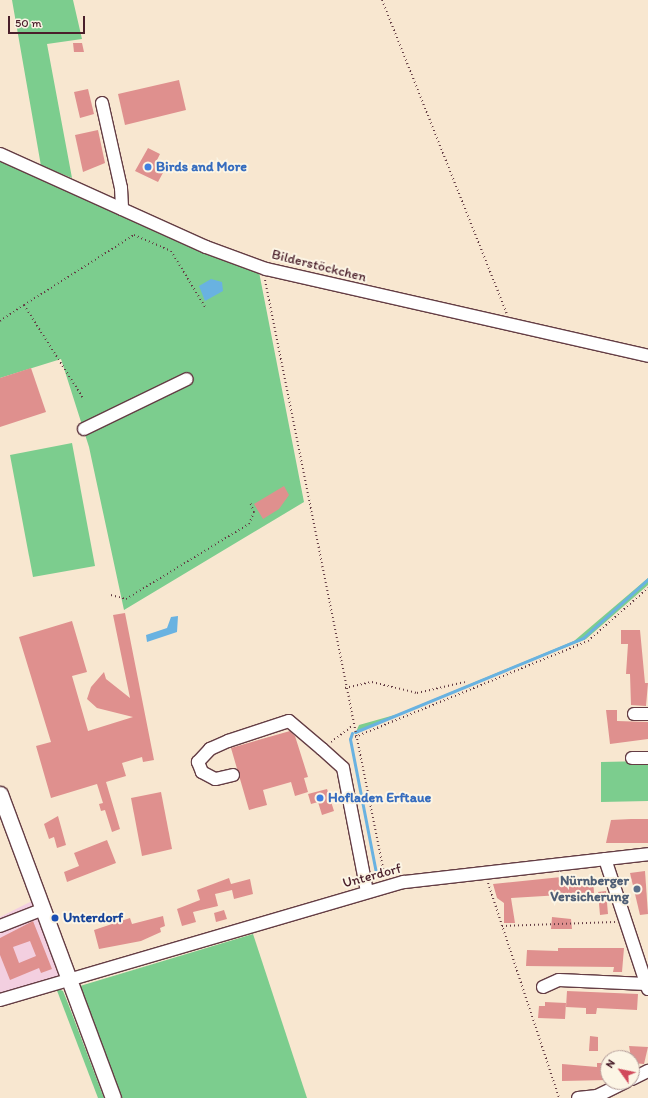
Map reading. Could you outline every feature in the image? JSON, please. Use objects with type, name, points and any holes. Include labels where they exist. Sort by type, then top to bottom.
[{"type":"main road","points":[[0,794],[66,980],[113,1098]]},
{"type":"street","points":[[102,103],[121,188],[122,209]]},
{"type":"street","name":"Bilderstöckchen","points":[[0,154],[122,209],[266,268],[648,356]]},
{"type":"street","points":[[84,429],[187,379]]},
{"type":"street","points":[[634,714],[648,714]]},
{"type":"street","points":[[233,775],[215,779],[202,772],[198,762],[210,749],[228,741],[289,721],[322,749],[343,768],[367,892]]},
{"type":"street","points":[[632,758],[648,758]]},
{"type":"street","name":"Unterdorf","points":[[0,1000],[387,887],[484,871],[648,854]]},
{"type":"street","points":[[543,987],[559,980],[647,986],[605,859]]},
{"type":"street","points":[[0,926],[41,910]]},
{"type":"street","points":[[578,1098],[597,1096],[609,1090]]},
{"type":"path","points":[[382,0],[505,302],[507,323]]},
{"type":"path","points":[[0,321],[134,235],[171,252],[206,307]]},
{"type":"path","points":[[266,268],[266,285],[354,738],[387,887]]},
{"type":"path","points":[[24,305],[83,398]]},
{"type":"path","points":[[111,595],[126,599],[249,524],[254,512],[250,502]]},
{"type":"path","points":[[354,738],[588,641],[648,588]]},
{"type":"path","points":[[345,688],[372,682],[417,694],[465,682]]},
{"type":"path","points":[[322,749],[352,726]]},
{"type":"path","points":[[484,871],[559,1098]]},
{"type":"path","points":[[502,926],[626,921]]},
{"type":"shaded area","points":[[32,901],[59,976],[0,995],[0,917]]},
{"type":"green space","points":[[12,0],[73,0],[82,39],[47,44],[72,178],[41,166]]},
{"type":"green space","points":[[0,161],[210,255],[259,272],[304,502],[124,610],[89,447],[61,359],[0,378]]},
{"type":"green space","points":[[72,443],[95,566],[33,577],[10,455]]},
{"type":"green space","points":[[648,578],[648,585],[586,639],[356,732],[359,725],[398,714],[574,641]]},
{"type":"green space","points":[[648,761],[648,801],[601,802],[601,762]]},
{"type":"green space","points":[[253,934],[307,1098],[122,1098],[80,986]]},
{"type":"green space","points":[[56,988],[63,991],[104,1098],[98,1098]]},
{"type":"water","points":[[211,279],[222,282],[223,291],[205,301],[199,286]]},
{"type":"water","points":[[178,616],[177,632],[147,642],[146,635],[167,628],[171,617]]},
{"type":"building","points":[[73,43],[82,43],[84,52],[74,52]]},
{"type":"building","points":[[179,80],[186,110],[125,125],[118,94]]},
{"type":"building","points":[[88,89],[94,114],[80,118],[74,92]]},
{"type":"building","points":[[98,130],[105,163],[83,172],[75,135]]},
{"type":"building","name":"Birds and More","points":[[148,148],[160,154],[155,164],[165,169],[158,182],[135,171]]},
{"type":"building","points":[[31,368],[46,412],[0,427],[0,378]]},
{"type":"building","points":[[284,486],[289,495],[279,509],[263,519],[254,504]]},
{"type":"building","points":[[125,613],[154,760],[143,762],[142,757],[122,763],[126,776],[106,782],[120,829],[112,832],[105,810],[101,811],[99,804],[103,803],[97,784],[51,798],[36,746],[51,742],[19,637],[72,621],[87,672],[72,676],[88,731],[133,717],[97,708],[87,699],[91,687],[104,672],[106,679],[130,698],[113,615]]},
{"type":"building","points":[[621,630],[640,630],[645,683],[648,683],[646,706],[631,705],[630,674],[626,674],[628,644],[621,644]]},
{"type":"building","points":[[606,710],[617,710],[617,721],[648,722],[648,739],[610,744]]},
{"type":"building","points":[[290,731],[295,736],[308,777],[304,778],[308,792],[295,796],[291,782],[263,790],[267,805],[249,810],[231,748]]},
{"type":"building","name":"Hofladen Erftaue","points":[[327,789],[334,811],[322,815],[318,802],[311,804],[308,794]]},
{"type":"building","points":[[161,792],[172,849],[142,856],[131,798]]},
{"type":"building","points":[[58,816],[66,845],[57,848],[54,837],[49,839],[44,824]]},
{"type":"building","points":[[648,819],[648,843],[606,843],[611,820]]},
{"type":"building","points":[[107,840],[116,863],[67,882],[64,872],[79,866],[74,853]]},
{"type":"building","points":[[645,871],[648,914],[640,915],[630,873]]},
{"type":"building","points":[[571,876],[571,879],[593,877],[594,893],[511,898],[515,923],[504,923],[504,903],[497,898],[493,884]]},
{"type":"building","points":[[229,878],[231,884],[250,879],[253,894],[234,899],[232,890],[215,894],[218,906],[193,912],[196,922],[182,926],[177,909],[200,900],[197,890]]},
{"type":"building","points":[[606,891],[608,914],[600,915],[598,892]]},
{"type":"building","points":[[224,910],[227,919],[216,922],[214,913]]},
{"type":"building","points":[[163,916],[165,926],[160,928],[161,932],[141,941],[99,949],[94,930],[130,918],[132,924]]},
{"type":"building","points":[[552,917],[571,919],[572,929],[551,929]]},
{"type":"building","points":[[33,921],[52,969],[41,973],[39,968],[10,980],[0,955],[0,938]],"holes":[[[30,941],[36,956],[19,963],[13,947]]]},
{"type":"building","points":[[558,948],[624,948],[622,972],[613,972],[614,967],[526,966],[527,950],[558,951]]},
{"type":"building","points":[[567,991],[638,994],[637,1010],[597,1008],[596,1014],[586,1014],[586,1008],[566,1007]]},
{"type":"building","points":[[545,1002],[566,1003],[565,1019],[538,1018],[539,1006],[545,1006]]},
{"type":"building","points":[[590,1036],[598,1037],[598,1051],[589,1051]]},
{"type":"building","points":[[629,1046],[648,1047],[644,1064],[640,1064],[640,1050],[630,1050]]},
{"type":"building","points":[[597,1063],[600,1063],[600,1080],[562,1081],[562,1064],[597,1067]]},
{"type":"waterway","points":[[355,732],[583,638],[648,579]]},
{"type":"waterway","points":[[352,733],[350,739],[376,873]]},
{"type":"place","name":"Birds and More","points":[[148,167]]},
{"type":"place","name":"Hofladen Erftaue","points":[[320,798]]},
{"type":"place","name":"Nürnberger Versicherung","points":[[637,889]]},
{"type":"place","name":"Unterdorf","points":[[55,918]]}]
